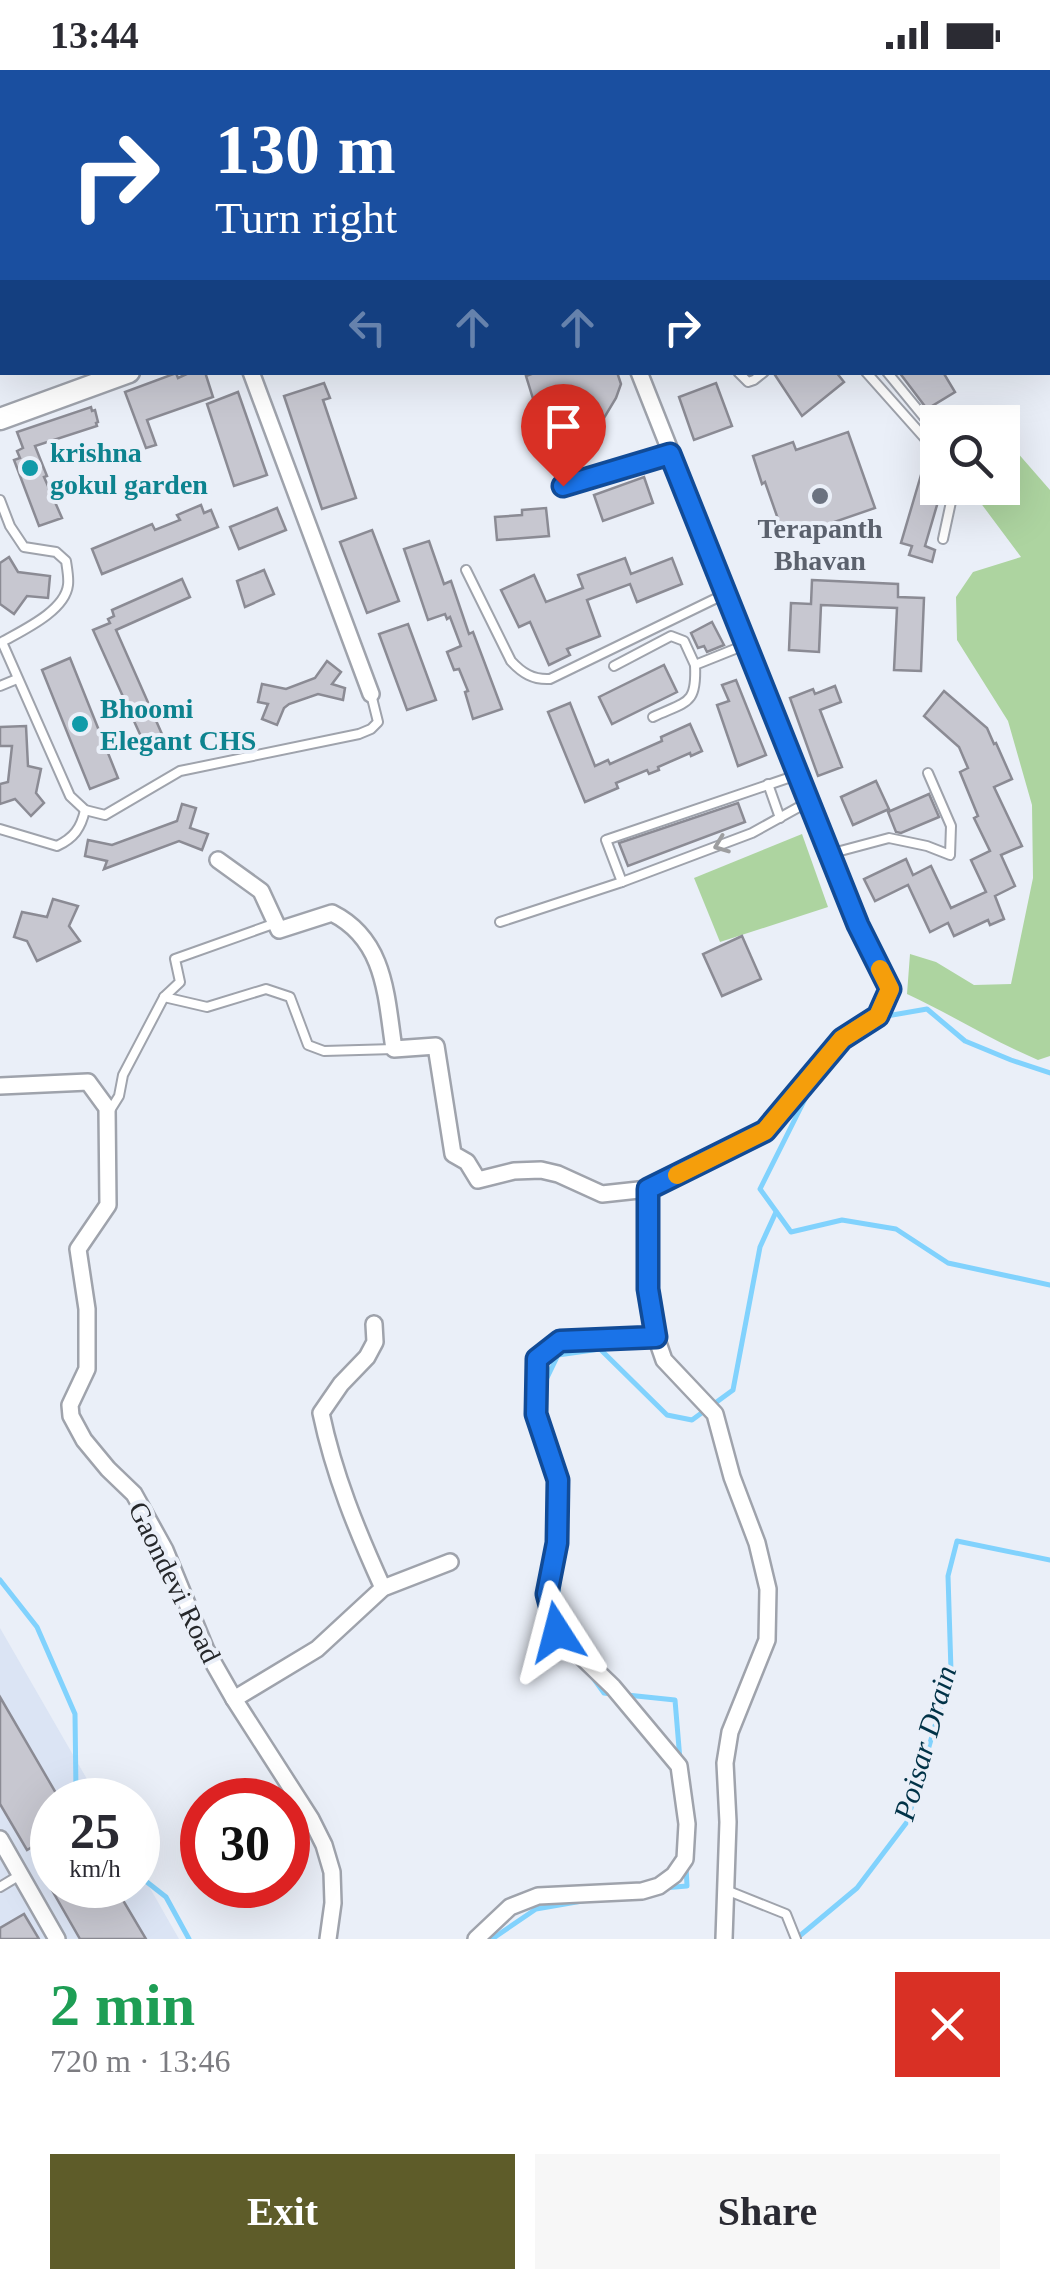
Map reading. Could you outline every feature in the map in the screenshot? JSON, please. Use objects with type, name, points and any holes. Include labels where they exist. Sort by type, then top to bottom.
[{"type":"street","points":[[0,419],[121,375]]},
{"type":"street","points":[[252,375],[371,694]]},
{"type":"street","points":[[218,860],[261,891],[279,930],[332,913],[347,920],[368,944],[384,981],[394,1049],[436,1046],[453,1154],[467,1162],[478,1180],[514,1171],[540,1170],[602,1194],[648,1189],[765,1131],[842,1039],[878,1016],[890,989],[858,925],[640,375]]},
{"type":"street","points":[[0,1086],[88,1082],[101,1097],[107,1116]]},
{"type":"street","name":"Gaondevi Road","points":[[107,1116],[108,1206],[78,1249],[86,1309],[87,1369],[70,1404],[71,1416],[96,1455],[134,1494],[154,1528],[206,1650],[324,1845],[332,1872],[328,1939]]},
{"type":"street","points":[[648,1189],[648,1289],[656,1337],[664,1360],[715,1414],[732,1476],[757,1543],[768,1590],[766,1640],[730,1732],[724,1763],[728,1822],[724,1939]]},
{"type":"street","points":[[374,1324],[375,1342],[367,1357],[320,1413],[353,1521],[383,1588]]},
{"type":"street","points":[[476,1939],[510,1907],[538,1896],[659,1886],[674,1875],[684,1860],[687,1824],[678,1766],[613,1687],[557,1632],[547,1594],[557,1543],[558,1480],[536,1414],[537,1359],[560,1341],[656,1337]]},
{"type":"street","points":[[234,1699],[317,1649],[383,1588],[450,1562]]},
{"type":"street","points":[[0,1840],[57,1939]]},
{"type":"lane","points":[[869,375],[920,433]]},
{"type":"lane","points":[[890,375],[920,412]]},
{"type":"lane","points":[[563,486],[670,454]]},
{"type":"lane","points":[[0,500],[10,526],[24,546],[56,552],[66,561],[69,588],[48,615],[1,639],[70,796],[85,810],[104,815],[180,771],[359,734],[378,722],[371,694]]},
{"type":"lane","points":[[943,540],[950,505]]},
{"type":"lane","points":[[466,570],[511,662],[522,673],[540,680],[550,679],[725,594]]},
{"type":"lane","points":[[614,666],[671,636],[684,641],[696,665],[696,688],[690,700],[653,716]]},
{"type":"lane","points":[[696,665],[745,644]]},
{"type":"lane","points":[[0,686],[17,678]]},
{"type":"lane","points":[[830,854],[889,838],[950,854],[951,826],[928,773]]},
{"type":"lane","points":[[622,882],[606,840],[797,774]]},
{"type":"lane","points":[[768,784],[780,818]]},
{"type":"lane","points":[[500,922],[752,833],[808,802]]},
{"type":"lane","points":[[0,829],[58,846],[72,838],[85,810]]},
{"type":"lane","points":[[107,1116],[119,1096],[122,1075],[164,997],[180,982],[175,959],[276,923]]},
{"type":"lane","points":[[164,997],[207,1006],[266,989],[290,998],[308,1045],[324,1051],[394,1049]]},
{"type":"lane","points":[[0,1887],[20,1875]]},
{"type":"lane","points":[[726,1890],[786,1914],[796,1939]]},
{"type":"shaded area","points":[[0,1628],[86,1778],[30,1778],[30,1908],[160,1906],[179,1939],[0,1939]]},
{"type":"green space","points":[[1020,456],[1050,490],[1050,1056],[1038,1060],[907,994],[910,954],[936,962],[974,985],[1011,984],[1033,878],[1032,805],[1008,721],[957,640],[956,597],[973,572],[1021,557],[982,505],[1020,505]]},
{"type":"green space","points":[[802,834],[828,907],[720,942],[694,878]]},
{"type":"building","points":[[171,375],[178,378],[206,375],[213,397],[147,420],[156,445],[146,448],[125,392]]},
{"type":"building","points":[[618,375],[621,384],[604,418],[571,429],[575,439],[552,446],[526,376]]},
{"type":"building","points":[[775,375],[838,375],[844,382],[802,416]]},
{"type":"building","points":[[901,375],[945,375],[955,392],[934,405],[924,405]]},
{"type":"building","points":[[324,383],[330,398],[323,400],[356,498],[322,509],[284,396]]},
{"type":"building","points":[[716,383],[732,426],[694,440],[679,397]]},
{"type":"building","points":[[238,392],[267,475],[234,486],[207,404]]},
{"type":"building","name":"krishna gokul garden","points":[[91,407],[97,426],[35,446],[62,518],[39,526],[14,460],[20,458],[17,451],[23,448],[17,432]]},
{"type":"building","name":"Terapanth Bhavan","points":[[848,432],[875,508],[785,539],[753,456],[793,442],[796,450]]},
{"type":"building","points":[[644,477],[653,503],[603,521],[594,495]]},
{"type":"building","points":[[920,478],[920,505],[937,505],[925,546],[935,550],[932,562],[909,555],[912,546],[901,543]]},
{"type":"building","points":[[201,505],[204,513],[211,510],[218,527],[102,574],[92,549],[152,524],[155,530],[180,520],[177,515]]},
{"type":"building","points":[[277,508],[286,530],[239,549],[230,527]]},
{"type":"building","points":[[546,508],[549,536],[497,540],[495,517]]},
{"type":"building","points":[[372,530],[399,601],[367,613],[340,542]]},
{"type":"building","points":[[429,541],[444,584],[451,581],[502,709],[473,719],[465,692],[468,691],[447,652],[461,646],[450,617],[447,619],[445,614],[428,620],[404,549]]},
{"type":"building","points":[[9,557],[18,572],[50,576],[48,598],[27,596],[14,614],[0,604],[0,563]]},
{"type":"building","points":[[625,558],[631,574],[672,558],[682,584],[637,602],[630,584],[587,600],[600,636],[567,649],[570,655],[549,665],[530,622],[519,627],[501,590],[534,575],[546,602],[583,588],[578,575]]},
{"type":"building","points":[[264,570],[274,594],[245,607],[237,581]]},
{"type":"building","points":[[182,579],[190,597],[116,630],[165,741],[150,748],[143,741],[93,630],[110,623],[112,610]]},
{"type":"building","points":[[812,580],[898,584],[898,597],[924,598],[921,671],[894,670],[897,608],[821,605],[819,652],[789,650],[791,603],[811,604]]},
{"type":"building","points":[[712,622],[724,645],[707,652],[704,646],[698,648],[691,633]]},
{"type":"building","points":[[408,624],[436,700],[407,710],[379,634]]},
{"type":"building","name":"Bhoomi Elegant CHS","points":[[70,658],[118,778],[90,789],[42,670]]},
{"type":"building","points":[[327,661],[341,672],[332,684],[345,688],[343,700],[318,694],[289,704],[277,725],[262,719],[268,704],[258,702],[262,684],[286,689],[315,678]]},
{"type":"building","points":[[664,665],[677,692],[612,724],[599,697]]},
{"type":"building","points":[[736,680],[766,755],[738,766],[717,705],[729,701],[722,685]]},
{"type":"building","points":[[835,686],[841,702],[820,710],[842,767],[818,776],[790,698]]},
{"type":"building","points":[[944,691],[987,728],[996,743],[1012,779],[994,787],[1022,846],[1001,855],[1015,886],[995,896],[1004,919],[990,925],[988,920],[954,936],[948,923],[930,932],[908,885],[875,901],[864,879],[906,859],[913,875],[931,866],[951,908],[986,892],[971,860],[990,851],[974,818],[978,816],[960,772],[968,768],[959,747],[924,716]]},
{"type":"building","points":[[570,703],[595,766],[608,760],[610,764],[690,724],[702,751],[649,774],[647,770],[616,783],[618,788],[585,802],[548,712]]},
{"type":"building","points":[[26,726],[28,766],[41,769],[36,793],[44,803],[31,816],[15,799],[0,804],[0,784],[8,782],[12,746],[0,746],[0,727]]},
{"type":"building","points":[[876,781],[889,809],[853,825],[841,797]]},
{"type":"building","points":[[929,794],[939,817],[896,832],[888,812]]},
{"type":"building","points":[[738,803],[745,822],[628,866],[619,843]]},
{"type":"building","points":[[182,804],[196,808],[190,828],[208,834],[202,850],[179,841],[104,869],[107,861],[85,856],[88,840],[112,845],[177,821]]},
{"type":"building","points":[[53,899],[78,906],[69,926],[80,941],[37,961],[27,941],[14,937],[22,912],[47,917]]},
{"type":"building","points":[[742,936],[761,979],[722,996],[703,954]]},
{"type":"building","points":[[0,1697],[47,1778],[30,1778],[30,1848],[27,1850],[0,1804]]},
{"type":"building","points":[[62,1908],[128,1908],[146,1939],[80,1939]]},
{"type":"building","points":[[24,1914],[39,1939],[0,1939],[0,1928]]},
{"type":"waterway","points":[[881,1017],[927,1009],[965,1041],[1050,1073]]},
{"type":"waterway","name":"Poisar Drain","points":[[811,1087],[760,1189],[791,1232],[842,1220],[896,1229],[948,1263],[1050,1285]]},
{"type":"waterway","points":[[543,1386],[558,1355],[600,1349],[667,1415],[692,1420],[733,1390],[760,1247],[776,1212]]},
{"type":"waterway","name":"Poisar Drain","points":[[796,1939],[857,1888],[907,1822],[951,1671],[948,1576],[957,1541],[1050,1560]]},
{"type":"waterway","points":[[557,1606],[561,1558]]},
{"type":"waterway","points":[[0,1580],[37,1627],[75,1714],[76,1778]]},
{"type":"waterway","points":[[591,1675],[604,1693],[611,1694]]},
{"type":"waterway","points":[[627,1695],[675,1700],[680,1760]]},
{"type":"waterway","points":[[663,1888],[687,1886],[686,1866]]},
{"type":"waterway","points":[[160,1892],[189,1939]]},
{"type":"waterway","points":[[492,1939],[536,1909],[588,1900]]},
{"type":"slow traffic","points":[[677,1175],[765,1131],[842,1039],[878,1016],[890,989],[880,969]]},
{"type":"place","name":"krishna gokul garden","points":[[30,468]]},
{"type":"place","name":"Terapanth Bhavan","points":[[820,496]]},
{"type":"place","name":"Bhoomi Elegant CHS","points":[[80,724]]},
{"type":"route","points":[[557,1632],[547,1594],[557,1543],[558,1480],[536,1414],[537,1359],[560,1341],[656,1337],[648,1289],[648,1189],[765,1131],[842,1039],[878,1016],[890,989],[858,925],[670,454],[563,486]]}]
